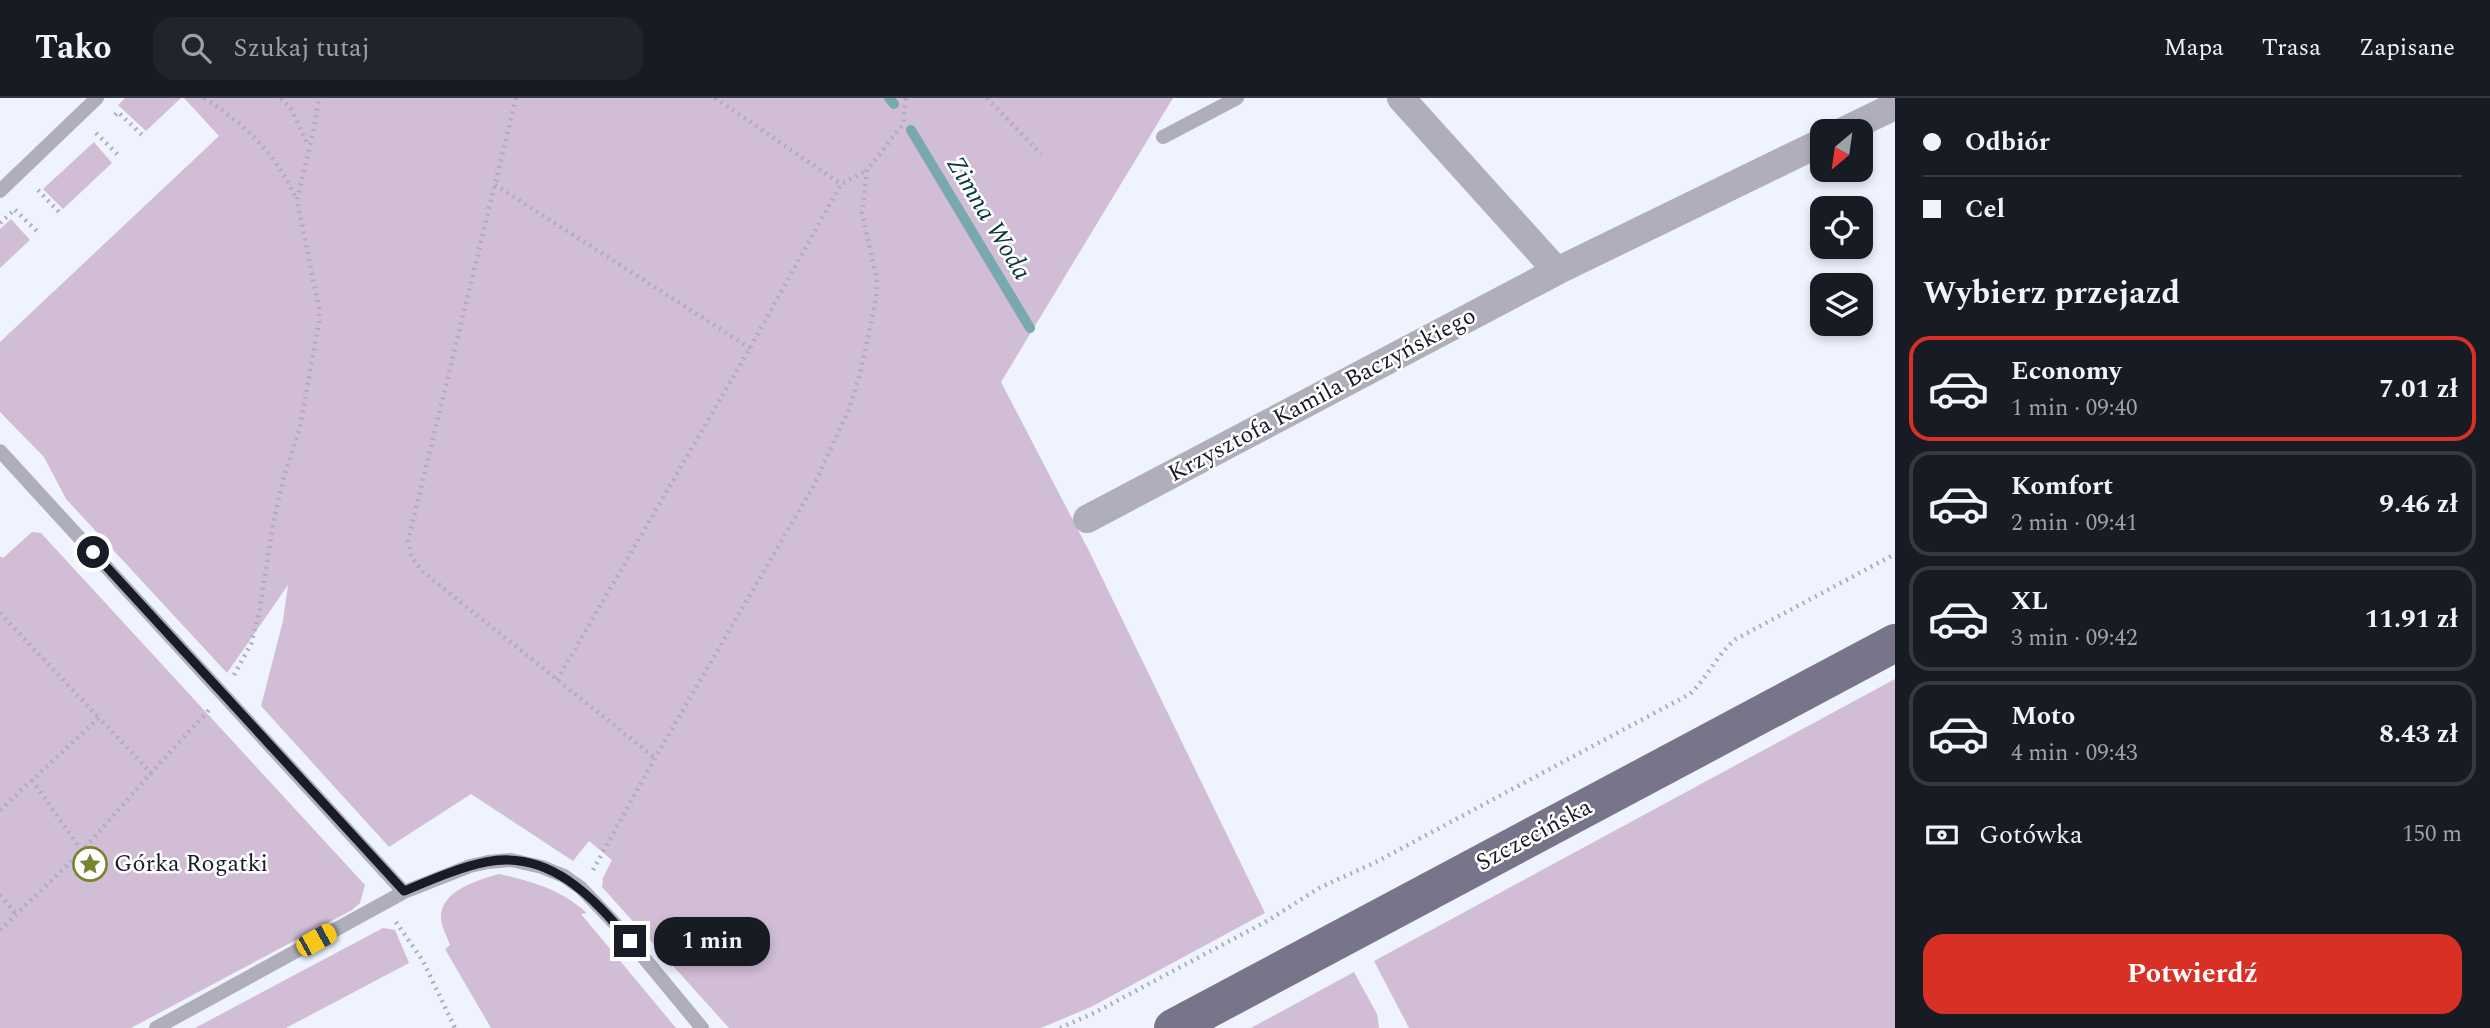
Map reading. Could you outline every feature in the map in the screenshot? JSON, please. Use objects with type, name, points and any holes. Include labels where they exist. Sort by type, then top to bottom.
[{"type":"main road","name":"Szczecińska","points":[[1173,1028],[1895,643]]},
{"type":"street","points":[[1401,98],[1557,271]]},
{"type":"street","points":[[1868,119],[1895,106]]},
{"type":"street","name":"Krzysztofa Kamila Baczyńskiego","points":[[1087,519],[1557,271],[1810,148]]},
{"type":"lane","points":[[0,191],[97,98]]},
{"type":"lane","points":[[1163,137],[1237,98]]},
{"type":"lane","points":[[0,451],[404,891]]},
{"type":"lane","points":[[156,1028],[404,891],[470,866],[511,860],[542,867],[564,876],[581,888],[627,937],[702,1028]]},
{"type":"path","points":[[0,930],[82,851],[223,694],[251,644],[259,613],[274,519],[300,427],[319,322],[319,308],[297,200],[288,180],[274,159],[248,131],[204,98]]},
{"type":"path","points":[[281,98],[291,109],[309,146]]},
{"type":"path","points":[[297,200],[319,98]]},
{"type":"path","points":[[516,98],[408,550],[423,572],[655,758]]},
{"type":"path","points":[[715,98],[841,184]]},
{"type":"path","points":[[556,680],[750,348],[841,184],[867,170],[903,124],[906,98]]},
{"type":"path","points":[[987,98],[1041,154]]},
{"type":"path","points":[[111,119],[118,112],[142,135]]},
{"type":"path","points":[[87,142],[104,126]]},
{"type":"path","points":[[96,133],[119,156]]},
{"type":"path","points":[[581,888],[814,485],[849,409],[860,374],[876,299],[877,280],[862,213],[867,170]]},
{"type":"path","points":[[30,197],[48,181]]},
{"type":"path","points":[[495,185],[750,348]]},
{"type":"path","points":[[38,190],[60,212]]},
{"type":"path","points":[[0,223],[23,203]]},
{"type":"path","points":[[15,210],[38,232]]},
{"type":"path","points":[[1060,1028],[1094,1013],[1269,920],[1319,888],[1376,862],[1690,694],[1736,639],[1895,554]]},
{"type":"path","points":[[0,613],[151,773]]},
{"type":"path","points":[[0,810],[99,718]]},
{"type":"path","points":[[32,780],[82,851]]},
{"type":"path","points":[[0,895],[16,915]]},
{"type":"path","points":[[423,961],[455,1028]]},
{"type":"shaded area","points":[[125,98],[181,98],[146,131],[118,105]]},
{"type":"shaded area","points":[[184,98],[1173,98],[1001,382],[1089,551],[1265,913],[1091,1007],[1041,1028],[729,1028],[602,887],[603,878],[612,860],[589,841],[573,861],[471,794],[389,847],[261,706],[283,621],[288,585],[227,673],[66,499],[44,457],[0,412],[0,342],[219,136]]},
{"type":"shaded area","points":[[94,142],[112,163],[63,209],[43,189]]},
{"type":"shaded area","points":[[11,219],[30,240],[0,268],[0,229]]},
{"type":"shaded area","points":[[32,532],[41,533],[365,885],[360,903],[352,910],[131,1028],[0,1028],[0,556],[3,558]]},
{"type":"shaded area","points":[[1895,679],[1895,1028],[1409,1028],[1374,961]]},
{"type":"shaded area","points":[[499,874],[546,888],[567,898],[587,913],[581,914],[676,1028],[491,1028],[445,949],[450,945],[441,919],[442,909],[453,894],[471,883]]},
{"type":"shaded area","points":[[383,928],[395,930],[409,963],[286,1028],[195,1028]]},
{"type":"shaded area","points":[[1354,972],[1377,1014],[1379,1028],[1251,1028]]},
{"type":"waterway","name":"Zimna Woda","points":[[889,98],[894,104]]},
{"type":"waterway","name":"Zimna Woda","points":[[911,130],[1030,328]]},
{"type":"place","name":"Górka Rogatki","points":[[90,864]]},
{"type":"route","points":[[93,552],[404,891],[470,866],[511,860],[526,862],[564,876],[581,888],[630,941]]}]
